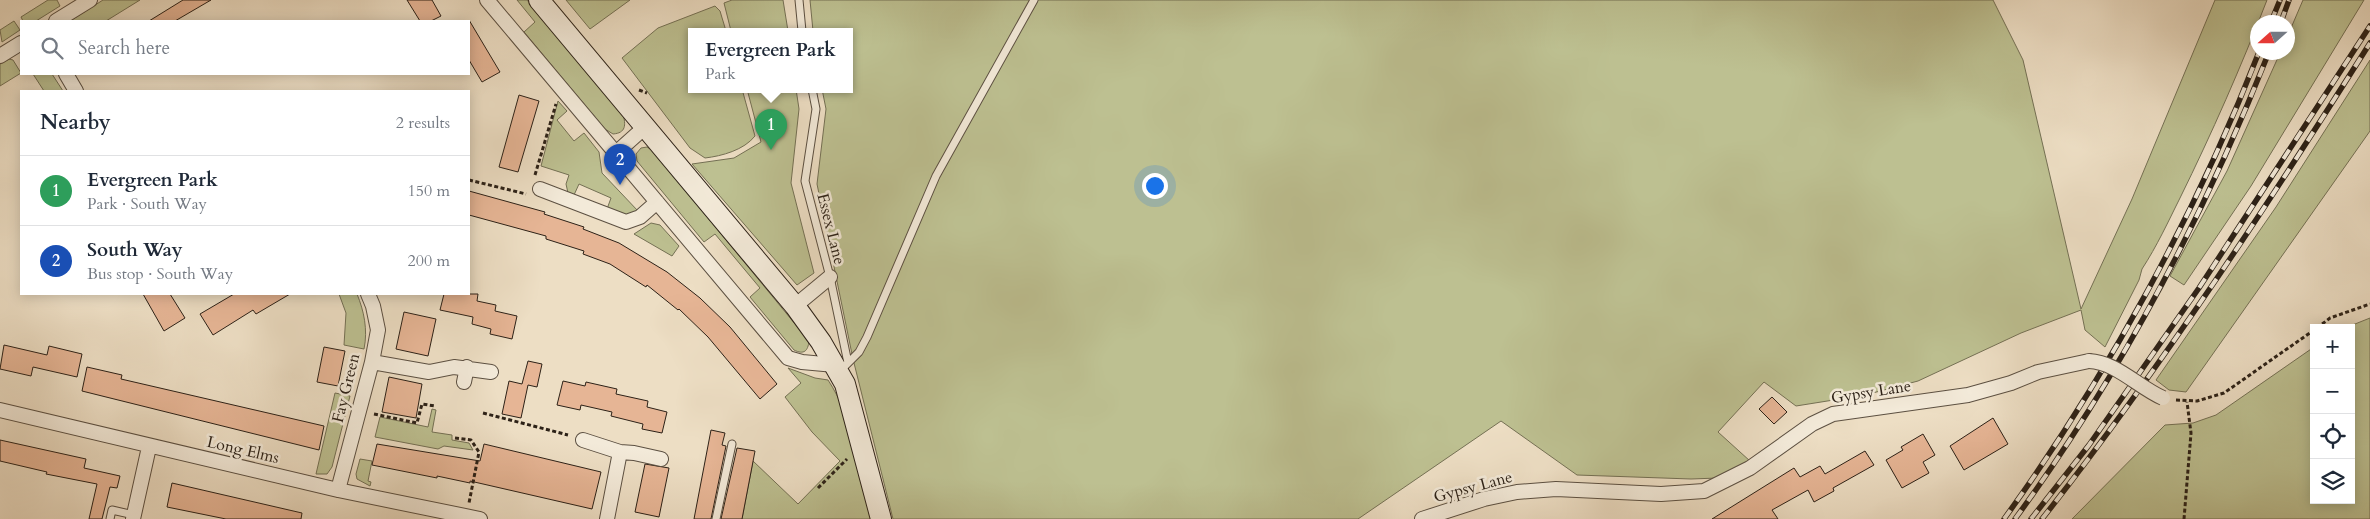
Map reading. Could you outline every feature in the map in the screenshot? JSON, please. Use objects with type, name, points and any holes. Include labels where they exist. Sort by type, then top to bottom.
[{"type":"street","points":[[58,20],[90,0]]},
{"type":"street","points":[[487,0],[788,358],[842,371]]},
{"type":"street","points":[[539,0],[795,306],[842,371],[881,519]]},
{"type":"street","points":[[0,56],[20,44]]},
{"type":"street","points":[[67,75],[75,90]]},
{"type":"street","points":[[616,153],[646,127]]},
{"type":"street","points":[[535,187],[626,222],[640,217],[657,202]]},
{"type":"street","points":[[795,306],[830,277]]},
{"type":"street","name":"Fay Green","points":[[338,490],[372,362],[378,330],[373,306],[368,295]]},
{"type":"street","name":"Gypsy Lane","points":[[1422,519],[1484,499],[1517,492],[1556,489],[1661,494],[1704,491],[1750,468],[1812,424],[1833,414],[1968,395],[2011,383],[2038,372],[2089,360],[2103,361],[2147,391],[2163,398]]},
{"type":"street","points":[[372,362],[429,372],[454,367],[467,367],[491,372]]},
{"type":"street","points":[[464,382],[467,367]]},
{"type":"street","name":"Long Elms","points":[[0,410],[338,490],[480,519]]},
{"type":"street","points":[[583,440],[620,452],[661,459]]},
{"type":"street","points":[[133,517],[149,446]]},
{"type":"street","points":[[607,519],[620,452]]},
{"type":"lane","points":[[799,0],[802,28]]},
{"type":"lane","points":[[842,371],[859,352],[867,337],[936,176],[1034,0]]},
{"type":"lane","name":"Essex Lane","points":[[813,93],[816,109],[805,181],[830,277],[842,371]]},
{"type":"lane","points":[[716,519],[732,444]]},
{"type":"lane","points":[[110,519],[112,510],[133,517]]},
{"type":"path","points":[[470,180],[535,187],[558,96]]},
{"type":"path","points":[[2322,324],[2330,318],[2370,304]]},
{"type":"path","points":[[2163,398],[2187,402],[2224,393],[2310,333]]},
{"type":"path","points":[[2184,519],[2191,433],[2187,402]]},
{"type":"path","points":[[368,412],[417,423],[422,404],[436,406]]},
{"type":"path","points":[[483,413],[568,435]]},
{"type":"path","points":[[455,438],[471,440],[479,452],[469,506]]},
{"type":"path","points":[[818,488],[851,456]]},
{"type":"green space","points":[[48,0],[57,0],[60,6],[38,20],[22,20],[21,17]]},
{"type":"green space","points":[[103,0],[140,0],[108,20],[72,20]]},
{"type":"green space","points":[[517,0],[527,0],[623,114],[625,125],[623,130],[613,134],[605,129],[524,32],[535,22]]},
{"type":"green space","points":[[566,0],[630,0],[590,29]]},
{"type":"green space","points":[[732,0],[783,0],[788,28],[730,28],[724,3]]},
{"type":"green space","points":[[810,0],[1993,0],[2023,60],[2081,309],[2132,199],[2215,0],[2267,0],[2261,15],[2250,15],[2250,41],[2236,75],[2203,149],[2105,347],[2085,330],[2081,310],[2021,333],[1918,381],[1865,395],[1796,406],[1764,382],[1718,432],[1750,461],[1718,478],[1691,479],[1577,475],[1501,421],[1358,519],[893,519],[853,359],[817,184],[826,109],[823,93],[853,93],[853,28],[813,28]]},
{"type":"green space","points":[[2303,0],[2364,0],[2251,186],[2184,285],[2170,276],[2227,171],[2277,60],[2295,60],[2295,19]]},
{"type":"green space","points":[[715,6],[720,11],[725,28],[688,28],[688,93],[743,93],[755,136],[745,145],[732,152],[705,158],[690,148],[622,58],[658,28]]},
{"type":"green space","points":[[14,21],[20,30],[2,42],[0,30]]},
{"type":"green space","points":[[9,59],[13,60],[20,74],[0,86],[0,64]]},
{"type":"green space","points":[[2370,60],[2370,131],[2186,392],[2169,390],[2156,380],[2276,207]]},
{"type":"green space","points":[[34,75],[53,75],[62,90],[43,90]]},
{"type":"green space","points":[[748,93],[797,93],[799,109],[791,183],[814,273],[797,285],[692,164],[734,158],[761,142]]},
{"type":"green space","points":[[558,101],[567,111],[557,120],[574,141],[584,133],[599,152],[602,173],[638,211],[625,216],[607,209],[611,198],[579,184],[574,195],[568,193],[566,184],[569,175],[541,166]]},
{"type":"green space","points":[[647,147],[653,151],[809,341],[805,351],[794,350],[750,297],[760,288],[715,234],[704,242],[637,161],[636,154],[641,148]]},
{"type":"green space","points":[[651,223],[660,225],[679,246],[672,256],[634,234]]},
{"type":"green space","points":[[339,295],[357,295],[365,321],[364,349],[344,345],[346,313]]},
{"type":"green space","points":[[2370,318],[2370,519],[2072,519],[2165,425],[2193,423],[2216,415],[2310,350],[2310,504],[2355,504],[2355,324]]},
{"type":"green space","points":[[788,368],[815,378],[828,380],[837,395],[855,447],[871,519],[742,519],[753,461],[798,504],[840,461],[812,432],[785,397],[801,383]]},
{"type":"green space","points":[[335,393],[350,396],[332,467],[327,474],[316,474]]},
{"type":"green space","points":[[432,409],[436,410],[432,432],[452,435],[452,440],[469,443],[473,450],[444,446],[438,449],[375,437],[380,417],[428,427]]},
{"type":"green space","points":[[360,459],[372,461],[368,481],[371,482],[370,486],[357,479],[356,474]]},
{"type":"building","points":[[183,0],[211,0],[177,20],[151,20]]},
{"type":"building","points":[[407,0],[432,0],[441,16],[433,20],[419,20]]},
{"type":"building","points":[[470,22],[500,72],[482,82],[470,62]]},
{"type":"building","points":[[519,95],[539,101],[518,172],[499,167]]},
{"type":"building","points":[[470,191],[545,212],[544,214],[584,227],[583,229],[619,243],[667,272],[700,298],[730,327],[777,384],[760,399],[708,337],[679,309],[647,285],[646,287],[610,264],[583,254],[584,251],[546,239],[546,236],[470,215]]},
{"type":"building","points":[[478,294],[477,301],[496,305],[495,311],[517,316],[512,339],[490,334],[491,329],[472,324],[473,317],[440,310],[444,295]]},
{"type":"building","points":[[144,295],[171,295],[185,318],[164,331]]},
{"type":"building","points":[[232,295],[288,295],[256,314],[253,310],[213,335],[200,314]]},
{"type":"building","points":[[404,312],[436,319],[428,356],[396,349]]},
{"type":"building","points":[[4,345],[47,355],[49,346],[82,354],[77,377],[33,367],[31,376],[0,369]]},
{"type":"building","points":[[324,347],[345,351],[338,386],[317,382]]},
{"type":"building","points":[[528,361],[542,364],[537,387],[528,385],[521,418],[502,414],[509,381],[522,384]]},
{"type":"building","points":[[87,367],[122,375],[121,379],[324,426],[319,450],[82,391]]},
{"type":"building","points":[[389,377],[422,384],[416,418],[382,412]]},
{"type":"building","points":[[563,381],[585,386],[586,382],[617,389],[616,394],[648,401],[647,407],[667,412],[662,433],[642,429],[643,424],[611,416],[612,412],[581,405],[580,410],[557,405]]},
{"type":"building","points":[[1772,397],[1787,412],[1774,424],[1759,409]]},
{"type":"building","points":[[1993,418],[2008,444],[1964,470],[1950,446]]},
{"type":"building","points":[[711,430],[725,433],[722,445],[726,446],[711,519],[694,519]]},
{"type":"building","points":[[1923,434],[1935,455],[1923,462],[1929,473],[1902,488],[1886,460],[1903,450],[1901,447]]},
{"type":"building","points":[[0,440],[86,459],[84,468],[120,476],[117,488],[110,487],[102,519],[89,519],[97,484],[46,474],[47,472],[0,461]]},
{"type":"building","points":[[377,444],[480,461],[484,444],[601,472],[592,509],[470,481],[470,483],[437,476],[437,478],[372,465]]},
{"type":"building","points":[[737,448],[755,451],[742,519],[721,519]]},
{"type":"building","points":[[1865,451],[1874,465],[1833,488],[1834,491],[1814,502],[1808,490],[1772,510],[1778,519],[1712,519],[1794,468],[1800,477],[1820,466],[1825,474]]},
{"type":"building","points":[[645,464],[669,468],[659,517],[635,512]]},
{"type":"building","points":[[172,483],[302,513],[301,519],[226,519],[167,507]]},
{"type":"railway","points":[[2274,15],[2280,0]]},
{"type":"railway","points":[[2284,15],[2289,0]]},
{"type":"railway","points":[[2031,519],[2089,445],[2199,288],[2370,26]]},
{"type":"railway","points":[[2042,519],[2129,404],[2212,286],[2370,43]]},
{"type":"railway","points":[[2004,519],[2078,409],[2146,293],[2178,234],[2207,173],[2256,60]]},
{"type":"railway","points":[[2015,519],[2089,409],[2157,294],[2217,174],[2266,60]]},
{"type":"place","name":"Evergreen Park","points":[[771,150]]},
{"type":"place","name":"South Way","points":[[620,185]]}]
